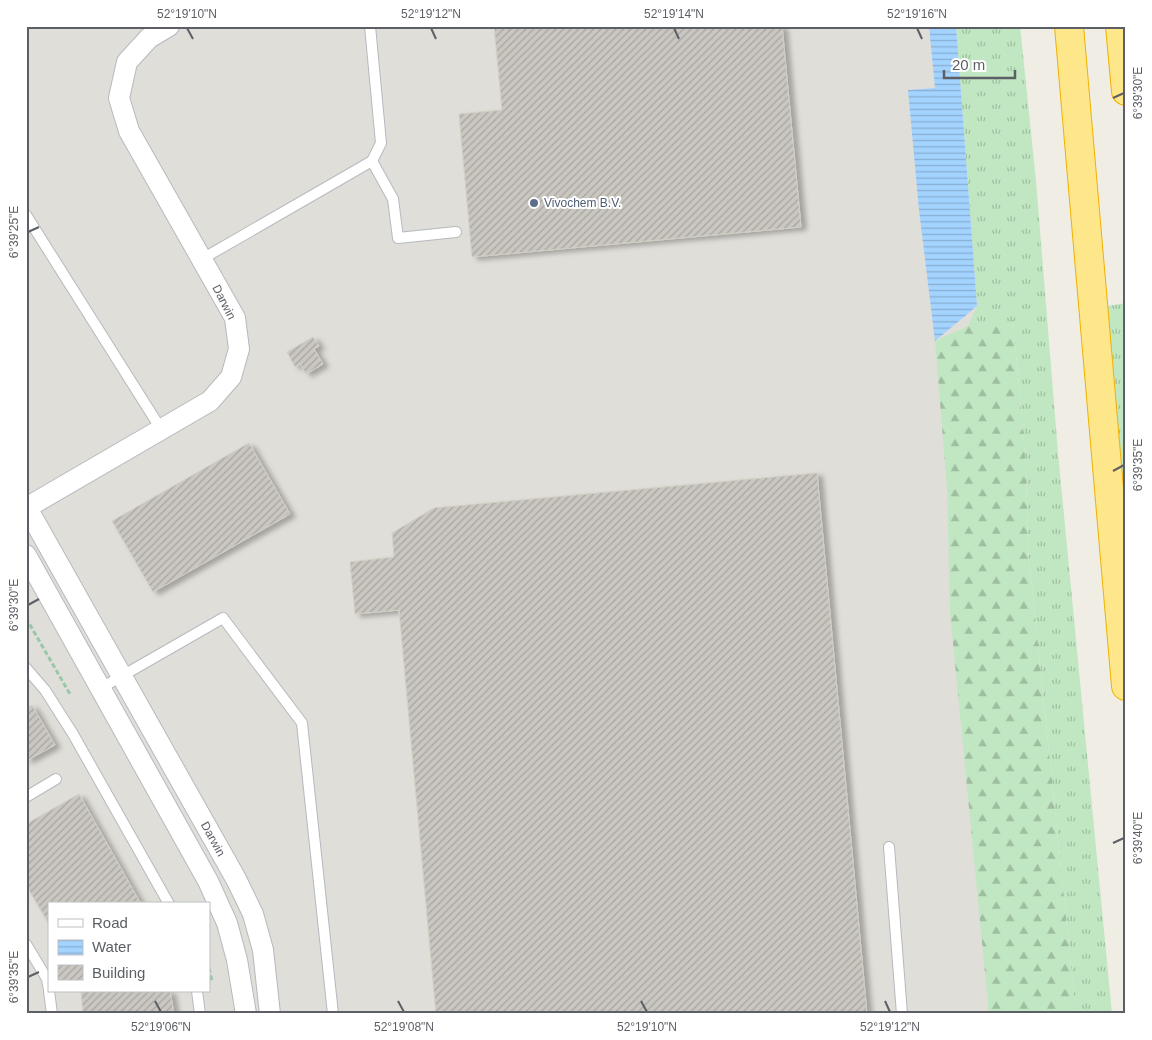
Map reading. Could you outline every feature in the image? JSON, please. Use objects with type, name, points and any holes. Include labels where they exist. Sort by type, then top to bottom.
[{"type":"highway","points":[[1069,26],[1126,686]]},
{"type":"highway","points":[[1120,26],[1126,91]]},
{"type":"street","name":"Darwin","points":[[169,26],[149,38],[128,62],[119,98],[129,131],[235,318],[239,349],[231,377],[210,401],[27,508],[236,879],[253,914],[262,950],[270,1014]]},
{"type":"street","name":"Darwin","points":[[26,555],[208,882],[227,923],[237,960],[246,1014]]},
{"type":"lane","points":[[202,259],[372,161],[381,143],[370,26]]},
{"type":"lane","points":[[372,161],[393,199],[398,238],[456,232]]},
{"type":"lane","points":[[26,215],[161,429]]},
{"type":"lane","points":[[101,688],[223,618],[302,723],[332,1014]]},
{"type":"lane","points":[[26,668],[45,690],[73,734],[167,902]]},
{"type":"lane","points":[[26,797],[56,779]]},
{"type":"lane","points":[[889,847],[902,1014]]},
{"type":"lane","points":[[26,944],[47,979],[48,985]]},
{"type":"lane","points":[[49,992],[52,1014]]},
{"type":"lane","points":[[197,992],[200,1014]]},
{"type":"shaded area","points":[[26,26],[971,26],[1076,1014],[26,1014]]},
{"type":"green space","points":[[956,26],[1020,26],[1036,181],[1058,453],[1112,1014],[1076,1014],[1028,548],[1026,467],[1013,320],[968,326],[977,306]]},
{"type":"green space","points":[[1126,303],[1126,644],[1096,308]]},
{"type":"green space","points":[[1013,320],[1026,467],[1028,548],[1076,1014],[989,1014],[950,612],[947,488],[935,341],[968,326]]},
{"type":"water","points":[[929,26],[956,26],[977,306],[935,341],[919,210],[908,90],[935,88]]},
{"type":"building","points":[[494,26],[782,26],[801,227],[472,257],[459,114],[502,110]]},
{"type":"building","points":[[313,337],[319,346],[314,349],[323,364],[306,374],[300,364],[295,367],[287,352]]},
{"type":"building","points":[[249,443],[290,514],[153,592],[112,521]]},
{"type":"building","points":[[817,473],[867,1014],[436,1014],[399,610],[355,614],[350,562],[394,557],[392,533],[434,508]]},
{"type":"building","points":[[32,705],[55,745],[26,761],[26,709]]},
{"type":"building","points":[[79,794],[140,902],[48,902],[48,922],[26,885],[26,824]]},
{"type":"building","points":[[81,992],[170,992],[174,1014],[83,1014]]},
{"type":"place","name":"Vivochem B.V.","points":[[534,203]]}]
